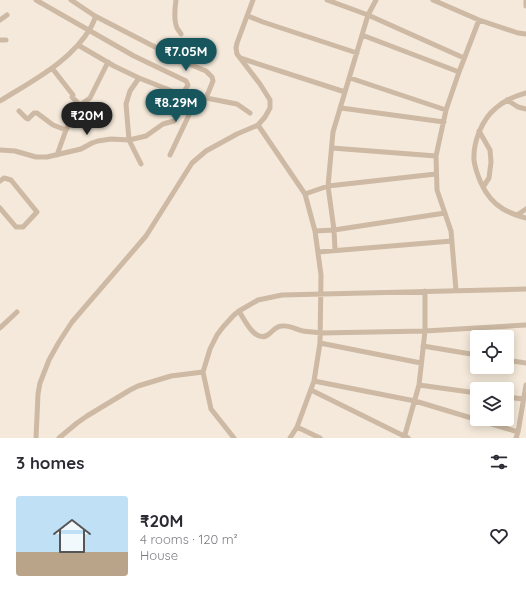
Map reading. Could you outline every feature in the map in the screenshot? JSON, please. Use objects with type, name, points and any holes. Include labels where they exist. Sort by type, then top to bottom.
[{"type":"street","points":[[36,0],[134,56],[188,83],[182,96]]},
{"type":"street","points":[[71,0],[96,16],[184,62],[206,71],[212,77],[213,81],[206,98]]},
{"type":"street","points":[[176,0],[176,24],[181,34]]},
{"type":"street","points":[[36,438],[40,383],[49,360],[72,322],[146,236],[192,163],[206,151],[237,134],[258,125],[270,108],[270,100],[260,84],[237,54],[236,48],[253,0]]},
{"type":"street","points":[[327,0],[368,15],[464,58]]},
{"type":"street","points":[[335,250],[328,186],[334,132],[368,15],[376,0]]},
{"type":"street","points":[[433,0],[479,20],[518,33],[526,34]]},
{"type":"street","points":[[526,0],[526,6]]},
{"type":"street","points":[[0,20],[7,15]]},
{"type":"street","points":[[0,101],[52,68],[78,46],[95,20],[96,16]]},
{"type":"street","points":[[248,16],[357,53]]},
{"type":"street","points":[[456,290],[451,231],[436,190],[436,156],[446,110],[479,20]]},
{"type":"street","points":[[362,35],[459,72]]},
{"type":"street","points":[[0,40],[6,40]]},
{"type":"street","points":[[78,46],[139,78],[182,96],[190,98],[206,98],[237,104],[250,113]]},
{"type":"street","points":[[240,58],[345,92]]},
{"type":"street","points":[[57,155],[66,130],[80,105],[90,98],[108,62]]},
{"type":"street","points":[[52,68],[73,95],[72,97],[80,105]]},
{"type":"street","points":[[139,78],[130,91],[126,104],[129,140],[141,164]]},
{"type":"street","points":[[350,78],[446,110]]},
{"type":"street","points":[[526,93],[507,100],[495,108],[486,118],[479,131],[475,145],[474,160],[477,174],[483,188],[492,200],[503,209],[526,218]]},
{"type":"street","points":[[170,154],[197,98]]},
{"type":"street","points":[[507,100],[518,107],[526,109]]},
{"type":"street","points":[[341,108],[444,122]]},
{"type":"street","points":[[19,111],[28,119],[34,113],[37,113],[53,125],[66,130]]},
{"type":"street","points":[[0,150],[15,151],[36,157],[47,157],[81,149],[98,141],[129,140],[146,136],[163,124],[174,121]]},
{"type":"street","points":[[258,125],[304,194],[315,231],[321,275],[321,333],[314,381],[292,437]]},
{"type":"street","points":[[479,131],[490,150],[491,162],[489,178],[483,188]]},
{"type":"street","points":[[332,148],[436,156]]},
{"type":"street","points":[[304,194],[328,186],[436,174]]},
{"type":"street","points":[[0,181],[4,178],[11,180],[37,212],[23,227],[16,227],[0,208]]},
{"type":"street","points":[[517,215],[526,209]]},
{"type":"street","points":[[315,231],[334,230],[445,213]]},
{"type":"street","points":[[318,252],[452,241]]},
{"type":"street","points":[[234,438],[211,409],[203,372],[210,349],[217,335],[226,323],[239,311],[258,300],[282,295],[321,293],[526,289]]},
{"type":"street","points":[[311,390],[406,438],[419,385],[425,331],[425,291]]},
{"type":"street","points":[[239,311],[249,327],[256,335],[260,337],[267,335],[277,327],[281,326],[321,333],[425,331],[526,325]]},
{"type":"street","points":[[0,328],[17,312]]},
{"type":"street","points":[[320,343],[421,363]]},
{"type":"street","points":[[423,346],[470,354]]},
{"type":"street","points":[[514,361],[526,363]]},
{"type":"street","points":[[59,438],[87,416],[138,386],[171,376],[203,372]]},
{"type":"street","points":[[314,381],[415,401],[517,435],[526,385]]},
{"type":"street","points":[[419,385],[470,392]]},
{"type":"street","points":[[514,398],[523,399]]},
{"type":"street","points":[[297,427],[320,438]]}]
